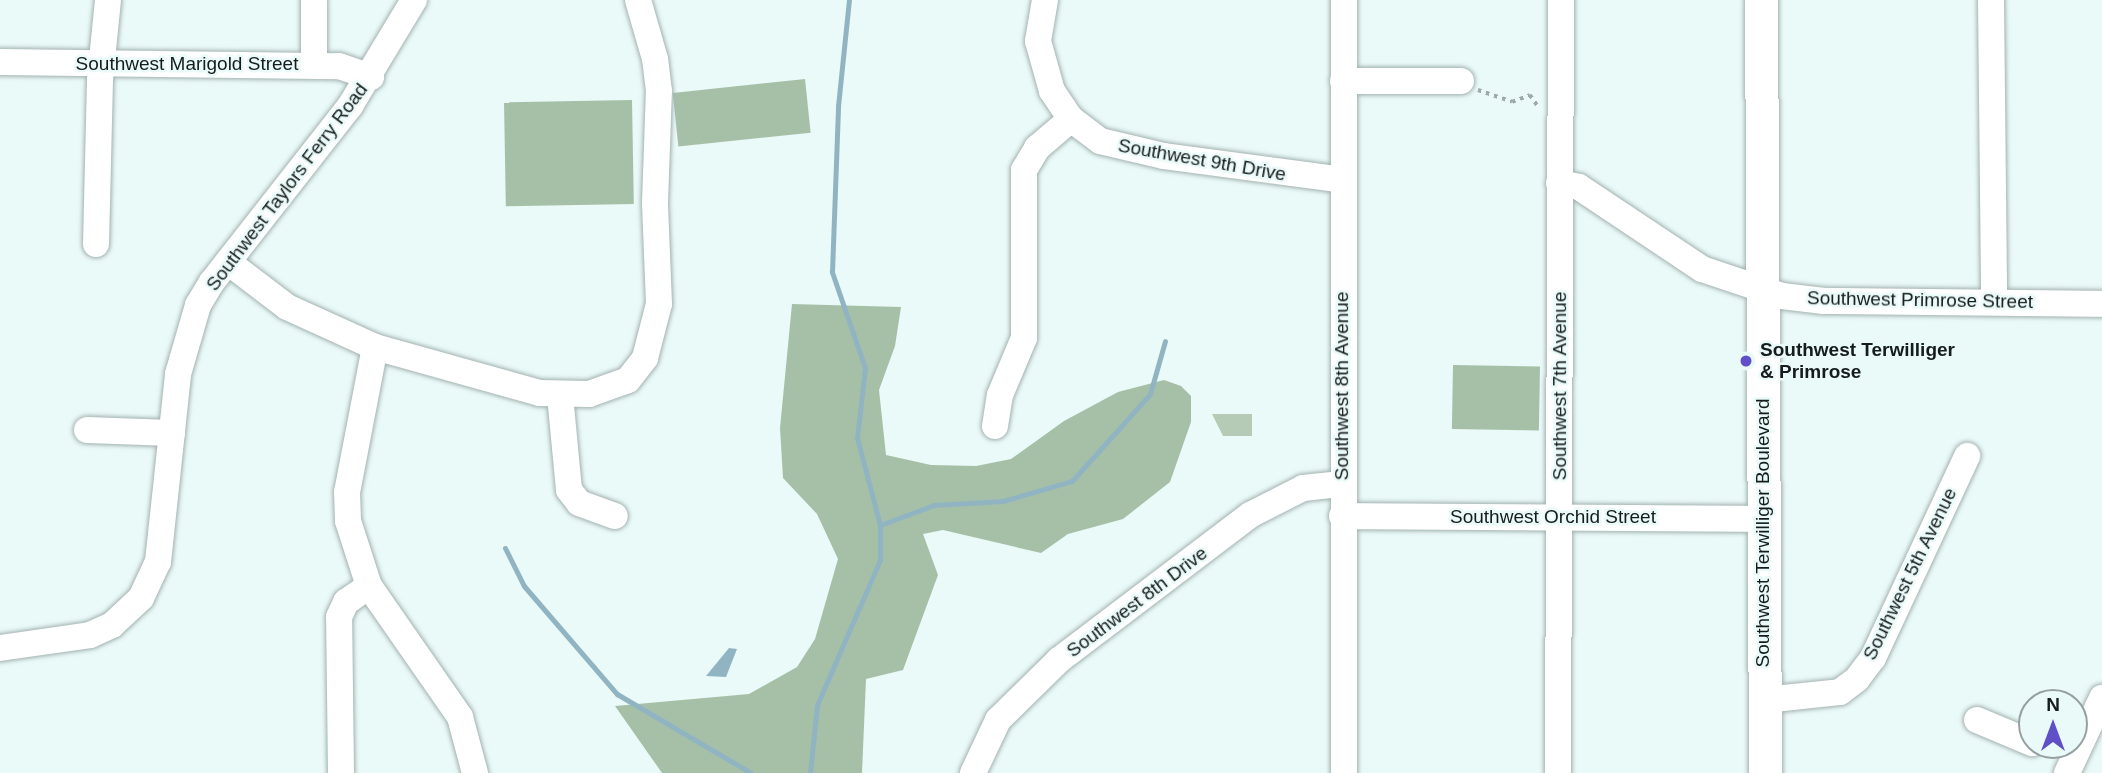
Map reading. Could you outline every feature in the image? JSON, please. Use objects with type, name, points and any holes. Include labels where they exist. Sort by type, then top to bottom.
[{"type":"main road","name":"Southwest Terwilliger Boulevard","points":[[1761,0],[1765,773]]},
{"type":"street","points":[[96,244],[108,0]]},
{"type":"street","points":[[313,65],[314,0]]},
{"type":"street","name":"Southwest Taylors Ferry Road","points":[[0,648],[90,635],[112,625],[141,598],[154,575],[163,534],[172,433],[190,327],[212,282],[371,77],[414,0]]},
{"type":"street","points":[[228,262],[287,307],[375,347],[512,387],[560,395],[608,390],[636,373],[659,304],[655,203],[659,91],[655,59],[638,0]]},
{"type":"street","name":"Southwest 9th Drive","points":[[1045,0],[1038,41],[1044,69],[1071,120],[1100,141],[1151,153],[1343,180]]},
{"type":"street","name":"Southwest 8th Avenue","points":[[1344,0],[1344,773]]},
{"type":"street","name":"Southwest 7th Avenue","points":[[1558,773],[1561,0]]},
{"type":"street","points":[[1991,0],[1994,302]]},
{"type":"street","name":"Southwest Marigold Street","points":[[0,62],[348,66],[371,77]]},
{"type":"street","points":[[1343,80],[1461,81]]},
{"type":"street","points":[[995,426],[1000,395],[1024,338],[1022,180],[1029,158],[1071,120]]},
{"type":"street","name":"Southwest Primrose Street","points":[[1559,183],[1579,187],[1702,269],[1761,288],[1824,301],[2102,304]]},
{"type":"street","points":[[375,347],[346,508],[369,586],[447,694],[468,740],[475,773]]},
{"type":"street","points":[[560,395],[569,490],[579,503],[615,516]]},
{"type":"street","points":[[87,430],[172,433]]},
{"type":"street","name":"Southwest 5th Avenue","points":[[1764,700],[1840,692],[1857,679],[1873,658],[1967,456]]},
{"type":"street","name":"Southwest 8th Drive","points":[[974,773],[998,720],[1059,660],[1250,515],[1303,488],[1342,484]]},
{"type":"street","name":"Southwest Orchid Street","points":[[1342,516],[1764,519]]},
{"type":"street","points":[[341,773],[339,617],[346,602],[369,586]]},
{"type":"street","points":[[2070,767],[2102,698]]},
{"type":"street","points":[[1977,720],[2018,737]]},
{"type":"path","points":[[1461,81],[1508,102],[1527,95],[1533,97]]},
{"type":"green space","points":[[805,79],[811,133],[678,147],[673,93]]},
{"type":"green space","points":[[632,100],[634,204],[506,206],[504,102]]},
{"type":"green space","points":[[792,304],[901,307],[895,346],[879,390],[886,455],[931,465],[976,466],[1011,459],[1064,421],[1118,392],[1164,380],[1181,386],[1191,396],[1191,422],[1170,482],[1123,519],[1068,534],[1041,553],[943,530],[923,534],[938,575],[903,670],[866,679],[862,773],[662,773],[615,706],[749,694],[797,667],[815,639],[838,559],[817,514],[783,478],[780,428]]},
{"type":"green space","points":[[1453,365],[1540,367],[1539,431],[1452,429]]},
{"type":"green space","points":[[1212,414],[1252,414],[1252,436],[1223,436]]},
{"type":"water","points":[[729,648],[737,649],[726,677],[706,676]]},
{"type":"waterway","points":[[810,773],[817,705],[880,560],[880,525],[857,438],[865,368],[832,272],[838,106],[849,0]]},
{"type":"waterway","points":[[880,525],[934,505],[1003,501],[1072,481],[1150,394],[1165,341]]},
{"type":"waterway","points":[[505,548],[524,586],[617,694],[751,773]]},
{"type":"place","name":"Southwest Terwilliger & Primrose","points":[[1746,361]]}]
